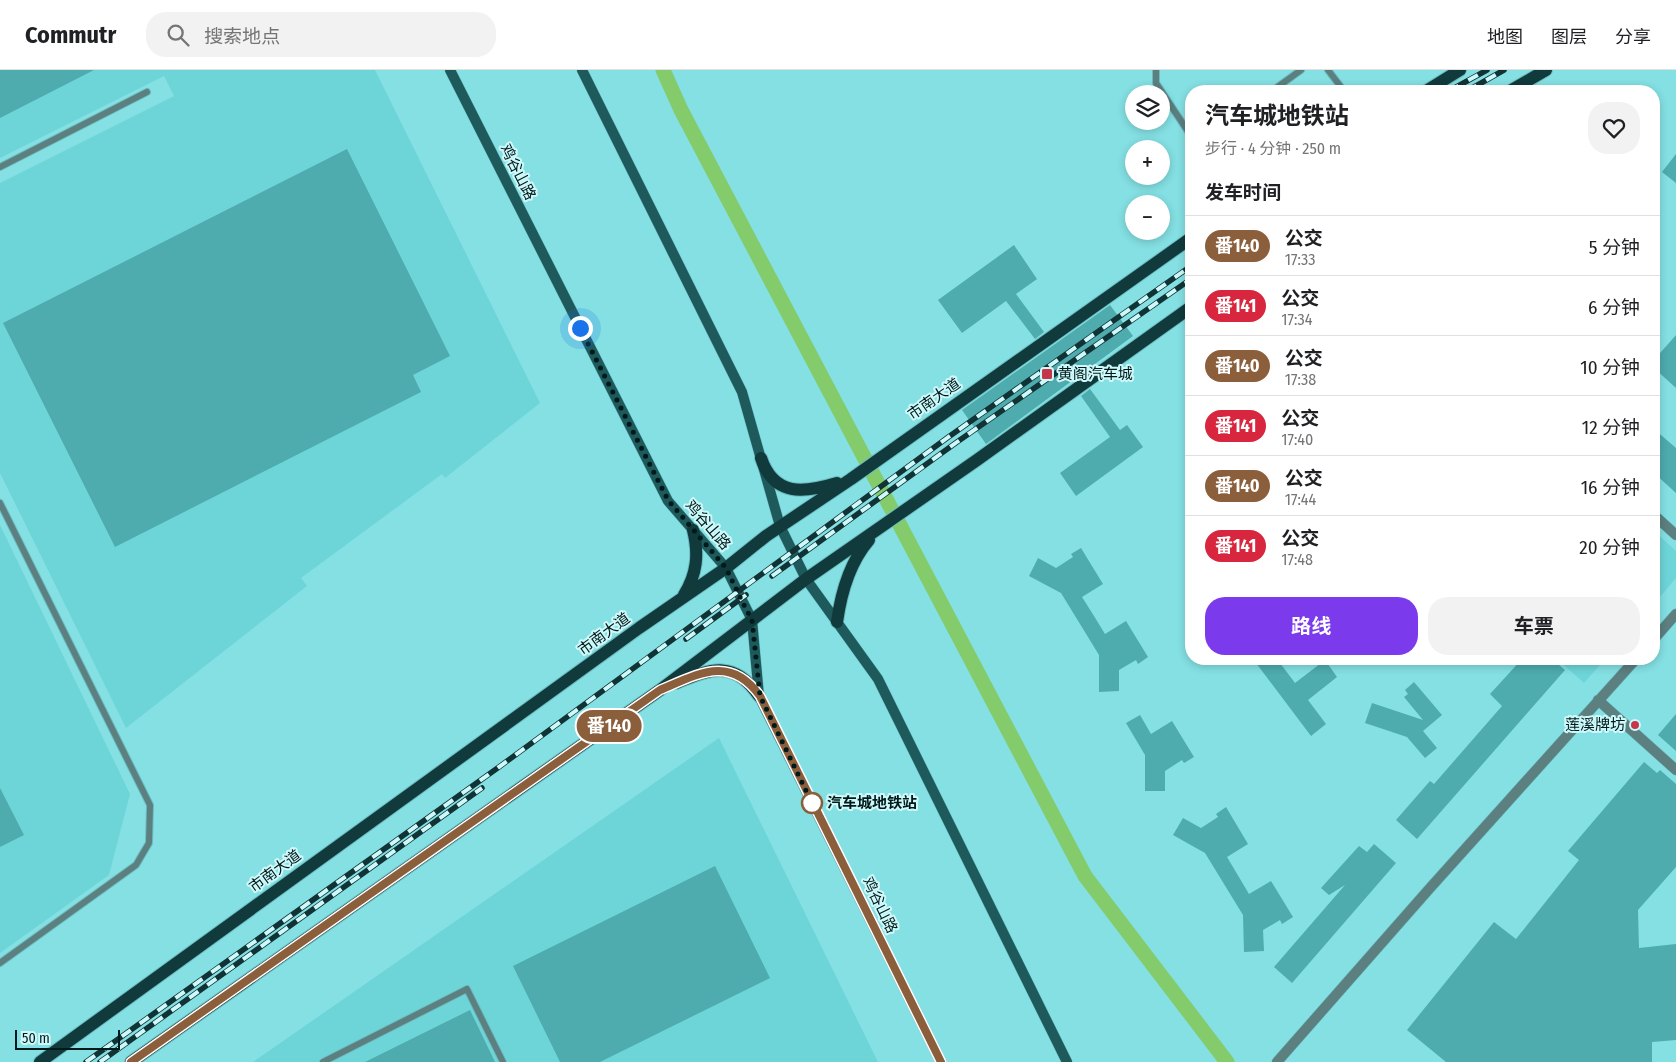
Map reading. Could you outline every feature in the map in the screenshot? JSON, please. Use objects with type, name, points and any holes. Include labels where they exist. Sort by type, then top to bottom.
[{"type":"main road","name":"鸡谷山路","points":[[450,70],[668,500],[726,568],[752,620],[760,696],[941,1062]]},
{"type":"main road","points":[[582,70],[742,392],[780,526],[806,579],[878,679],[1067,1062]]},
{"type":"main road","points":[[1436,85],[1460,70]]},
{"type":"main road","points":[[1520,85],[1546,70]]},
{"type":"main road","name":"市南大道","points":[[40,1062],[726,568],[780,526],[851,479],[1185,242]]},
{"type":"main road","points":[[131,1062],[660,690],[806,579],[959,473],[1185,311]]},
{"type":"main road","points":[[761,458],[765,470],[772,479],[781,486],[792,490],[820,489],[851,479]]},
{"type":"main road","points":[[837,622],[840,602],[846,583],[858,556],[880,528]]},
{"type":"main road","points":[[682,598],[690,586],[696,566],[697,544],[694,530]]},
{"type":"main road","points":[[660,690],[706,671],[719,670],[731,672],[742,677],[760,696]]},
{"type":"street","points":[[1660,520],[1676,535]]},
{"type":"street","points":[[1660,632],[1676,614]]},
{"type":"street","points":[[1279,1059],[1630,665]]},
{"type":"street","points":[[1598,700],[1676,770]]},
{"type":"lane","points":[[1156,70],[1156,83],[1185,127]]},
{"type":"lane","points":[[1280,85],[1301,70]]},
{"type":"lane","points":[[1328,70],[1339,85]]},
{"type":"lane","points":[[0,167],[147,92]]},
{"type":"lane","points":[[0,503],[150,805],[149,843],[136,865],[0,963]]},
{"type":"lane","points":[[323,1062],[467,989],[503,1062]]},
{"type":"shaded area","points":[[0,70],[375,70],[540,403],[445,478],[442,474],[301,578],[307,586],[126,728],[0,473],[0,183],[174,96],[164,76],[0,158]]},
{"type":"shaded area","points":[[0,525],[130,794],[109,875],[0,953]]},
{"type":"shaded area","points":[[1660,536],[1676,551],[1676,578],[1660,597]]},
{"type":"shaded area","points":[[1564,665],[1600,665],[1584,683]]},
{"type":"shaded area","points":[[719,738],[878,1062],[253,1062]]},
{"type":"building","points":[[0,70],[94,70],[0,118]]},
{"type":"building","points":[[347,149],[450,356],[413,375],[421,392],[115,547],[3,323]]},
{"type":"building","points":[[1676,154],[1676,183],[1662,172]]},
{"type":"building","points":[[1014,245],[1037,279],[1016,294],[1044,332],[1035,339],[1006,301],[962,333],[938,300]]},
{"type":"building","points":[[1110,305],[1133,336],[986,444],[962,410]]},
{"type":"building","points":[[1676,335],[1676,388],[1660,373],[1660,353]]},
{"type":"building","points":[[1090,389],[1120,430],[1127,425],[1143,447],[1076,496],[1060,473],[1110,437],[1081,396]]},
{"type":"building","points":[[1660,434],[1676,448],[1676,493],[1660,478]]},
{"type":"building","points":[[1081,548],[1103,584],[1082,597],[1105,634],[1126,621],[1148,657],[1138,664],[1136,660],[1119,670],[1119,691],[1099,692],[1099,655],[1061,593],[1029,576],[1038,558],[1056,568],[1073,557],[1071,554]]},
{"type":"building","points":[[1258,665],[1282,665],[1295,683],[1318,665],[1329,665],[1337,677],[1308,700],[1326,724],[1311,736]]},
{"type":"building","points":[[1517,665],[1559,665],[1565,670],[1417,839],[1396,820],[1430,781],[1434,784],[1502,706],[1490,694]]},
{"type":"building","points":[[1414,682],[1442,715],[1423,731],[1437,748],[1425,758],[1407,737],[1365,723],[1372,703],[1423,720],[1404,697],[1408,694],[1405,690]]},
{"type":"building","points":[[1676,714],[1676,751],[1658,735]]},
{"type":"building","points":[[1140,715],[1151,734],[1172,721],[1194,757],[1184,763],[1182,760],[1165,771],[1165,791],[1145,791],[1145,755],[1126,723]]},
{"type":"building","points":[[1644,762],[1657,773],[1660,770],[1676,784],[1676,867],[1638,910],[1639,948],[1676,944],[1676,1040],[1652,1042],[1652,1062],[1446,1062],[1407,1030],[1494,922],[1516,939],[1579,860],[1568,851]]},
{"type":"building","points":[[0,788],[24,835],[0,847]]},
{"type":"building","points":[[1226,807],[1248,844],[1227,857],[1249,894],[1271,881],[1293,917],[1282,924],[1280,920],[1263,930],[1264,951],[1244,952],[1243,915],[1205,853],[1173,835],[1183,818],[1201,828],[1218,817],[1216,814]]},
{"type":"building","points":[[1374,844],[1396,863],[1292,983],[1274,967],[1345,885],[1329,895],[1321,888],[1359,846],[1367,852]]},
{"type":"building","points":[[715,866],[770,978],[600,1062],[560,1062],[513,966]]},
{"type":"building","points":[[470,1010],[495,1062],[365,1062]]},
{"type":"waterway","points":[[663,70],[681,110],[1085,876],[1227,1062]]},
{"type":"railway","points":[[1460,85],[1487,70]]},
{"type":"railway","points":[[1478,85],[1504,70]]},
{"type":"railway","points":[[86,1062],[499,767],[947,438],[1185,270]]},
{"type":"railway","points":[[772,576],[957,442],[1185,283]]},
{"type":"railway","points":[[686,639],[746,595]]},
{"type":"railway","points":[[100,1062],[482,788]]},
{"type":"bus line","name":"番140","points":[[131,1062],[660,690],[706,671],[719,670],[731,672],[742,677],[760,696],[941,1062]]},
{"type":"place","name":"黄阁汽车城","points":[[1047,374]]},
{"type":"place","name":"莲溪牌坊","points":[[1635,725]]},
{"type":"place","name":"汽车城地铁站","points":[[812,803]]},
{"type":"route","points":[[580,328],[668,500],[726,568],[752,620],[760,696],[812,803]]}]
